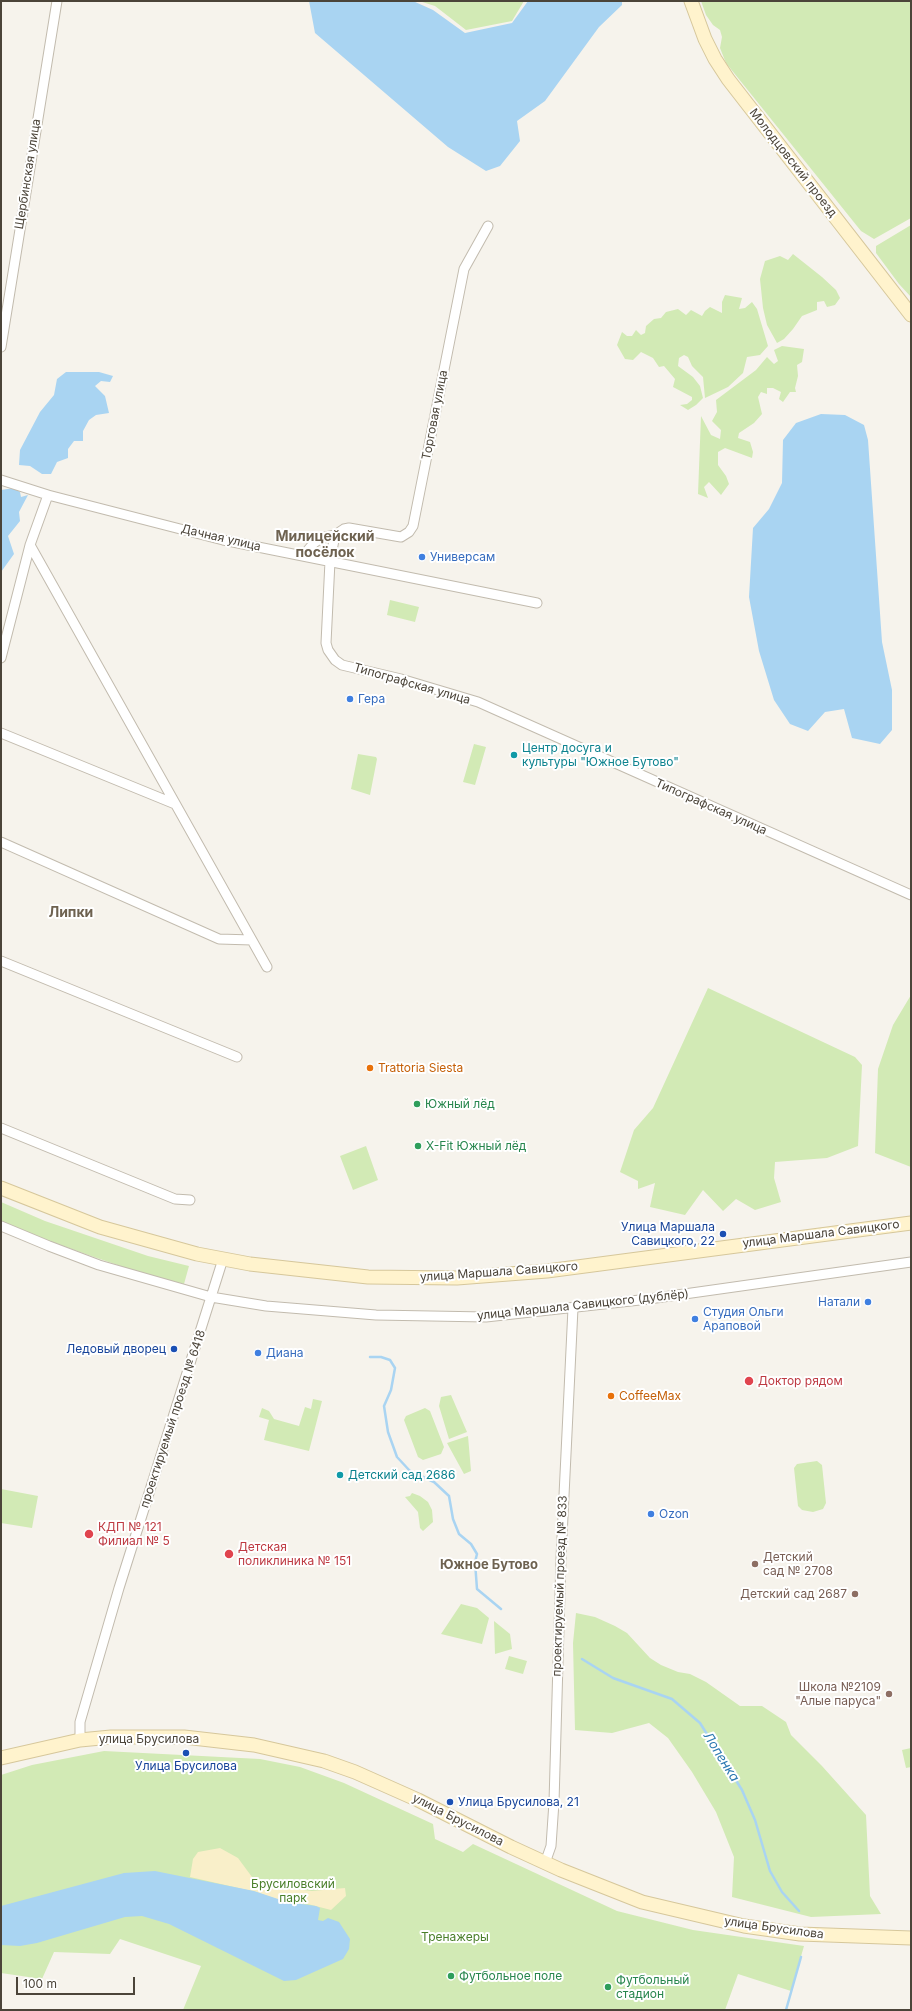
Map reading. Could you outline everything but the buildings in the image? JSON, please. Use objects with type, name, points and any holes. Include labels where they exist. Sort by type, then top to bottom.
[{"type":"street","name":"Щербинская улица","points":[[1,347],[57,1]]},
{"type":"street","name":"Молодцовский проезд","points":[[691,1],[705,39],[724,72],[911,315]]},
{"type":"street","name":"Торговая улица","points":[[307,556],[308,550],[314,543],[321,538],[335,535],[344,529],[349,528],[401,537],[409,532],[413,526],[464,269],[488,226]]},
{"type":"street","name":"Дачная улица","points":[[1,480],[48,496],[223,540],[537,603]]},
{"type":"street","points":[[1,658],[30,545],[48,496]]},
{"type":"street","points":[[330,562],[335,535]]},
{"type":"street","points":[[30,545],[268,967]]},
{"type":"street","name":"Типографская улица","points":[[330,562],[326,643],[331,654],[342,664],[401,679],[478,702],[911,895]]},
{"type":"street","points":[[1,733],[175,804]]},
{"type":"street","points":[[1,842],[219,939],[252,940]]},
{"type":"street","points":[[1,961],[238,1057]]},
{"type":"street","points":[[1,1128],[175,1199],[190,1200]]},
{"type":"street","name":"улица Маршала Савицкого","points":[[1,1188],[100,1227],[162,1245],[223,1259],[368,1277],[457,1278],[546,1271],[911,1223]]},
{"type":"street","name":"улица Маршала Савицкого (дублёр)","points":[[1,1226],[100,1265],[211,1297],[251,1304],[376,1315],[486,1317],[573,1308],[911,1262]]},
{"type":"street","name":"проектируемый проезд № 6418","points":[[80,1740],[80,1722],[119,1588],[223,1259]]},
{"type":"street","name":"проектируемый проезд № 833","points":[[545,1863],[551,1846],[554,1802],[561,1558],[573,1308]]},
{"type":"street","name":"улица Брусилова","points":[[1,1758],[80,1740],[125,1736],[184,1736],[254,1745],[324,1761],[395,1789],[545,1863],[642,1902],[744,1926],[800,1934],[911,1938]]},
{"type":"green space","points":[[419,1],[524,1],[512,21],[466,30],[435,6]]},
{"type":"green space","points":[[701,1],[911,1],[911,218],[874,239],[861,231],[726,63],[720,48],[722,37],[720,30],[713,25],[706,15]]},
{"type":"green space","points":[[911,225],[911,297],[899,284],[876,253],[876,246]]},
{"type":"green space","points":[[793,254],[836,290],[840,298],[835,305],[827,307],[824,301],[817,302],[817,310],[802,316],[784,339],[777,343],[767,325],[763,308],[760,279],[765,261],[780,256],[788,260]]},
{"type":"green space","points":[[725,295],[742,298],[739,309],[745,308],[752,302],[757,309],[768,346],[760,355],[747,357],[743,373],[728,387],[705,398],[703,377],[692,366],[688,357],[684,355],[679,358],[678,366],[693,377],[700,386],[703,398],[688,410],[680,405],[687,404],[692,400],[692,397],[673,387],[675,379],[664,366],[659,367],[653,358],[641,352],[633,360],[625,359],[617,345],[622,332],[627,336],[632,336],[636,330],[641,335],[645,333],[646,326],[654,319],[661,318],[666,312],[678,309],[686,315],[691,310],[702,316],[710,307],[722,313],[722,302]]},
{"type":"green space","points":[[782,346],[804,349],[802,362],[797,365],[798,376],[795,388],[796,392],[790,392],[783,402],[779,399],[781,392],[773,388],[767,388],[767,394],[761,392],[758,397],[762,414],[754,423],[739,433],[738,438],[750,442],[753,452],[752,458],[725,448],[718,452],[718,465],[726,476],[729,484],[721,495],[709,482],[704,487],[708,498],[698,494],[701,416],[711,435],[720,439],[721,430],[712,421],[717,412],[716,400],[756,370],[767,357],[774,364],[778,361],[774,350]]},
{"type":"green space","points":[[390,600],[419,607],[415,622],[387,615]]},
{"type":"green space","points":[[474,744],[486,747],[475,785],[463,782]]},
{"type":"green space","points":[[358,754],[376,757],[377,759],[370,795],[351,789]]},
{"type":"green space","points":[[708,988],[855,1057],[862,1065],[858,1146],[827,1158],[775,1162],[774,1178],[781,1202],[755,1210],[736,1199],[723,1211],[703,1190],[685,1215],[650,1207],[655,1183],[638,1189],[638,1181],[620,1172],[634,1130],[653,1108]]},
{"type":"green space","points":[[911,995],[911,1167],[875,1153],[878,1069],[893,1025]]},
{"type":"green space","points":[[366,1146],[378,1180],[353,1190],[340,1156]]},
{"type":"green space","points":[[1,1202],[45,1221],[148,1256],[189,1266],[184,1284],[141,1273],[94,1257],[38,1237],[1,1221]]},
{"type":"green space","points":[[451,1395],[467,1432],[449,1439],[439,1406],[441,1397]]},
{"type":"green space","points":[[313,1399],[322,1401],[309,1451],[264,1440],[269,1420],[259,1417],[262,1408],[269,1411],[274,1419],[299,1426],[305,1407],[311,1409]]},
{"type":"green space","points":[[425,1408],[430,1411],[444,1447],[441,1454],[423,1460],[418,1457],[404,1420],[406,1416]]},
{"type":"green space","points":[[468,1436],[471,1471],[464,1474],[447,1443]]},
{"type":"green space","points":[[817,1461],[822,1465],[826,1503],[823,1509],[813,1512],[802,1510],[798,1506],[794,1468],[797,1464]]},
{"type":"green space","points":[[1,1489],[38,1496],[32,1528],[1,1523]]},
{"type":"green space","points":[[412,1493],[420,1496],[428,1502],[432,1510],[433,1522],[423,1531],[420,1528],[418,1512],[405,1497],[410,1496]]},
{"type":"green space","points":[[461,1604],[477,1608],[489,1618],[482,1644],[441,1634]]},
{"type":"green space","points":[[576,1613],[595,1617],[627,1633],[650,1658],[661,1665],[678,1672],[690,1674],[706,1682],[740,1706],[762,1706],[786,1722],[791,1735],[822,1766],[866,1815],[870,1896],[881,1914],[811,1917],[732,1897],[734,1857],[716,1812],[692,1772],[668,1738],[649,1723],[612,1733],[575,1730],[573,1643]]},
{"type":"green space","points":[[494,1621],[510,1634],[512,1649],[495,1654]]},
{"type":"green space","points":[[509,1656],[527,1661],[523,1674],[505,1669]]},
{"type":"green space","points":[[911,1748],[911,1767],[906,1768],[902,1750]]},
{"type":"green space","name":"Брусиловский парк","points":[[104,1751],[260,1759],[300,1767],[344,1783],[433,1824],[435,1839],[463,1852],[473,1844],[617,1911],[693,1930],[804,1946],[791,1991],[738,1974],[725,2010],[183,2010],[201,1966],[120,1939],[110,1954],[54,1952],[42,1979],[1,1973],[1,1775],[32,1765]]},
{"type":"sand","points":[[220,1848],[238,1858],[252,1877],[267,1886],[312,1891],[345,1888],[346,1896],[331,1910],[304,1903],[285,1902],[256,1892],[190,1877],[193,1859],[198,1852]]},
{"type":"water","points":[[309,1],[413,1],[433,10],[465,33],[512,23],[528,1],[622,1],[622,5],[599,27],[545,101],[517,121],[520,141],[500,166],[486,171],[448,147],[315,33]]},
{"type":"water","points":[[66,372],[99,372],[113,376],[110,382],[101,381],[95,386],[105,396],[109,413],[96,415],[89,420],[83,431],[83,441],[74,441],[68,449],[68,458],[57,462],[51,474],[42,474],[30,466],[19,465],[20,450],[40,412],[54,395],[57,379]]},
{"type":"water","points":[[821,414],[845,415],[864,425],[868,440],[882,642],[892,690],[892,730],[880,744],[852,738],[844,709],[825,712],[808,731],[790,724],[774,700],[759,651],[749,597],[753,528],[769,509],[782,483],[783,440],[796,423]]},
{"type":"water","points":[[14,488],[20,492],[21,497],[28,495],[19,512],[20,521],[8,536],[14,554],[1,572],[1,490]]},
{"type":"water","points":[[155,1871],[254,1891],[287,1902],[316,1906],[320,1908],[318,1920],[323,1921],[328,1918],[339,1922],[350,1939],[349,1949],[343,1959],[296,1980],[284,1981],[169,1924],[142,1916],[125,1917],[37,1943],[20,1946],[1,1945],[1,1906],[124,1873]]},
{"type":"waterway","name":"Лопенка","points":[[370,1357],[381,1357],[390,1360],[395,1368],[391,1390],[384,1406],[388,1432],[397,1457],[410,1471],[434,1482],[449,1496],[453,1519],[459,1534],[471,1544],[477,1554],[475,1562],[477,1589],[501,1609]]},
{"type":"waterway","name":"Лопенка","points":[[582,1659],[613,1678],[672,1699],[700,1723],[742,1790],[755,1820],[770,1871],[782,1892],[799,1911]]},
{"type":"waterway","name":"Лопенка","points":[[786,2010],[801,1957]]},
{"type":"place","name":"Универсам","points":[[422,557]]},
{"type":"place","name":"Гера","points":[[350,699]]},
{"type":"place","name":"Центр досуга и культуры \"Южное Бутово\"","points":[[514,755]]},
{"type":"place","name":"Trattoria Siesta","points":[[370,1068]]},
{"type":"place","name":"Южный лёд","points":[[417,1104]]},
{"type":"place","name":"X-Fit Южный лёд","points":[[418,1146]]},
{"type":"place","name":"Улица Маршала Савицкого, 22","points":[[723,1234]]},
{"type":"place","name":"Натали","points":[[868,1302]]},
{"type":"place","name":"Студия Ольги Араповой","points":[[695,1319]]},
{"type":"place","name":"Ледовый дворец","points":[[174,1349]]},
{"type":"place","name":"Диана","points":[[258,1353]]},
{"type":"place","name":"Доктор рядом","points":[[749,1381]]},
{"type":"place","name":"CoffeeMax","points":[[611,1396]]},
{"type":"place","name":"Детский сад 2686","points":[[340,1475]]},
{"type":"place","name":"Ozon","points":[[651,1514]]},
{"type":"place","name":"КДП № 121 Филиал № 5","points":[[89,1534]]},
{"type":"place","name":"Детская поликлиника № 151","points":[[229,1554]]},
{"type":"place","name":"Детский сад № 2708","points":[[755,1564]]},
{"type":"place","name":"Детский сад 2687","points":[[855,1594]]},
{"type":"place","name":"Школа №2109 \"Алые паруса\"","points":[[889,1694]]},
{"type":"place","name":"Улица Брусилова","points":[[186,1753]]},
{"type":"place","name":"Улица Брусилова, 21","points":[[450,1802]]},
{"type":"place","name":"Футбольное поле","points":[[451,1976]]},
{"type":"place","name":"Футбольный стадион","points":[[608,1987]]},
{"type":"district","name":"Милицейский посёлок","points":[[325,546]]},
{"type":"district","name":"Липки","points":[[71,913]]},
{"type":"district","name":"Южное Бутово","points":[[489,1565]]},
{"type":"park label","name":"Тренажеры","points":[[455,1937]]}]
